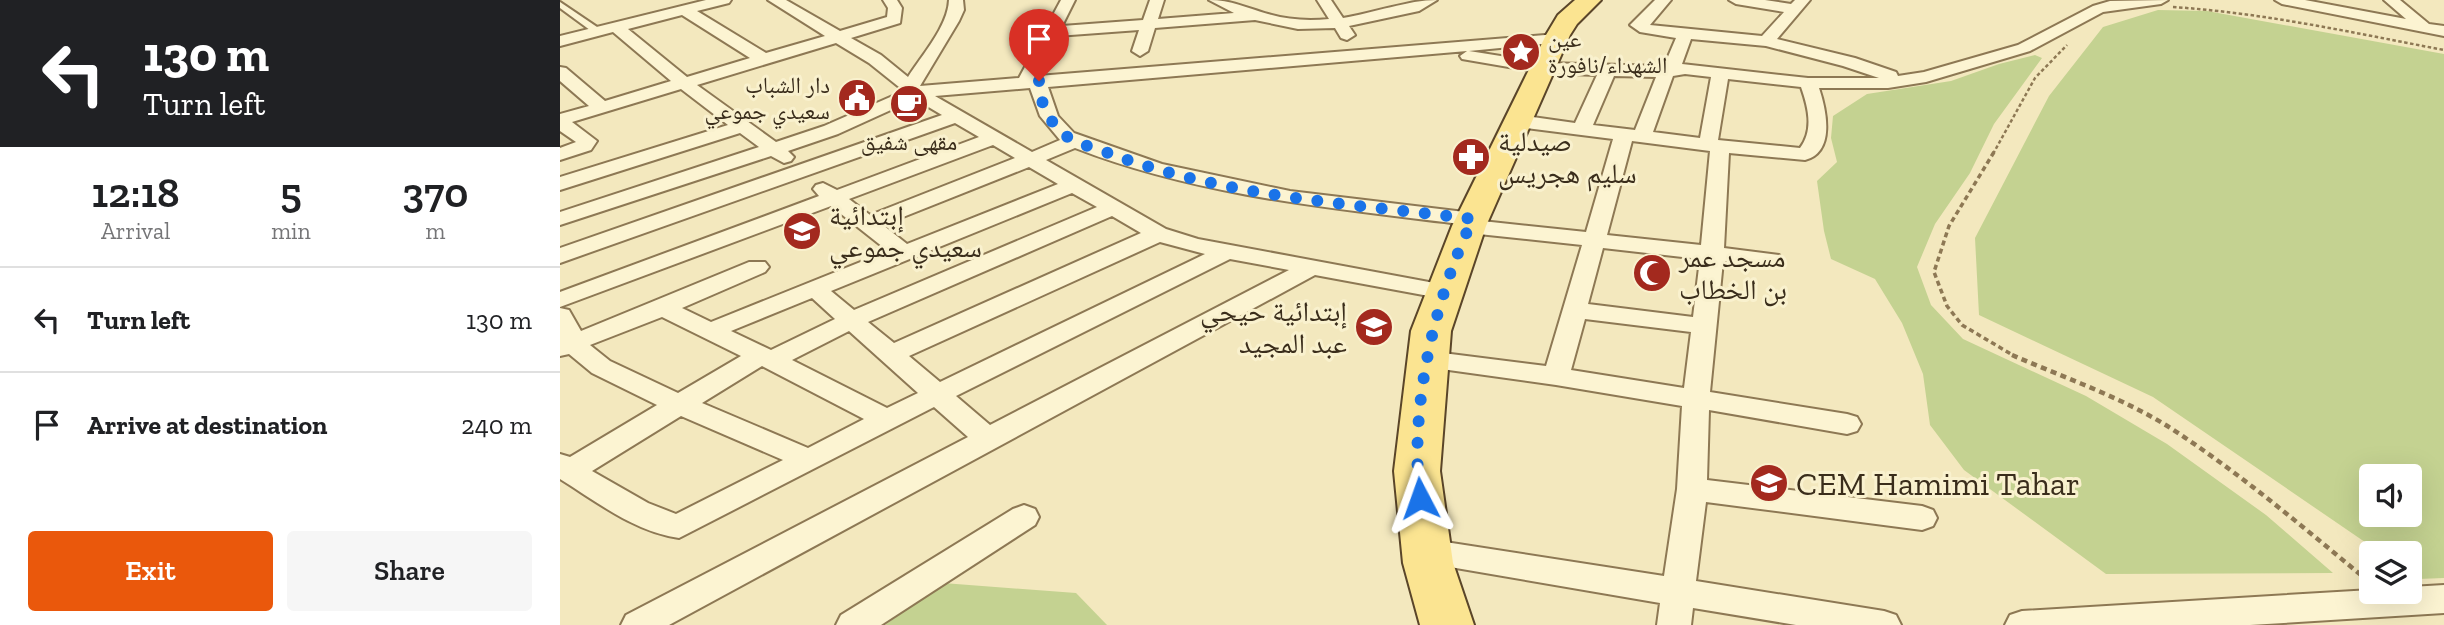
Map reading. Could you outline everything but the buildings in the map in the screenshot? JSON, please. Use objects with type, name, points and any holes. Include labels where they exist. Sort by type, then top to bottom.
[{"type":"main road","points":[[1447,625],[1426,552],[1416,471],[1431,331],[1471,223],[1550,54],[1567,20],[1589,0]]},
{"type":"street","points":[[560,41],[724,0]]},
{"type":"street","points":[[775,0],[841,37],[957,117],[1158,234],[1228,251],[1445,292]]},
{"type":"street","points":[[874,59],[895,20],[895,8],[890,0]]},
{"type":"street","points":[[1032,82],[1068,0]]},
{"type":"street","points":[[1140,51],[1157,0]]},
{"type":"street","points":[[1216,0],[1252,16],[1291,25],[1341,24],[1417,7],[1430,0]]},
{"type":"street","points":[[1324,0],[1358,55]]},
{"type":"street","points":[[1664,0],[1638,25],[1646,29],[1685,34],[1766,41],[1849,62],[1904,81]]},
{"type":"street","points":[[1736,0],[1799,4]]},
{"type":"street","points":[[2282,0],[2444,31]]},
{"type":"street","points":[[2391,0],[2425,27]]},
{"type":"street","points":[[913,89],[960,1]]},
{"type":"street","points":[[1766,41],[1799,4]]},
{"type":"street","points":[[560,219],[847,124],[913,89],[1032,82],[1426,49],[1550,54],[1608,70],[1720,73],[1808,83],[1904,81],[2024,48],[2098,9],[2164,4]]},
{"type":"street","points":[[684,10],[765,60]]},
{"type":"street","points":[[1052,32],[1252,16]]},
{"type":"street","points":[[560,121],[895,20]]},
{"type":"street","points":[[606,29],[743,126],[903,252]]},
{"type":"street","points":[[1556,376],[1593,240],[1633,136],[1669,71],[1685,34]]},
{"type":"street","points":[[1426,49],[1550,54]]},
{"type":"street","points":[[1581,130],[1608,70]]},
{"type":"street","points":[[560,72],[603,108]]},
{"type":"street","points":[[1674,625],[1692,489],[1696,397],[1712,254],[1714,146],[1720,73]]},
{"type":"street","points":[[1032,82],[1057,128],[1076,141],[1141,165],[1266,194],[1593,240],[1771,260]]},
{"type":"street","points":[[1519,121],[1714,146],[1805,154],[1814,146],[1819,133],[1815,102],[1808,83]]},
{"type":"street","points":[[560,89],[578,85]]},
{"type":"street","points":[[560,256],[957,117]]},
{"type":"street","points":[[560,121],[587,141],[584,146],[560,154]]},
{"type":"street","points":[[560,184],[743,126]]},
{"type":"street","points":[[560,300],[994,138]]},
{"type":"street","points":[[867,224],[1076,141]]},
{"type":"street","points":[[712,330],[1073,185]]},
{"type":"street","points":[[1112,208],[766,358],[565,468],[642,514],[673,527],[696,519],[807,459],[1228,251]]},
{"type":"street","points":[[892,354],[1158,234]]},
{"type":"street","points":[[567,346],[757,267]]},
{"type":"street","points":[[638,625],[1312,267]]},
{"type":"street","points":[[814,288],[939,393],[989,440]]},
{"type":"street","points":[[661,307],[712,330],[886,420]]},
{"type":"street","points":[[1574,310],[1704,326]]},
{"type":"street","points":[[560,315],[567,346],[601,367],[635,385],[807,459]]},
{"type":"street","points":[[1427,359],[1696,397],[1847,424]]},
{"type":"street","points":[[1692,489],[1922,519]]},
{"type":"street","points":[[853,625],[1024,517]]},
{"type":"street","points":[[1426,552],[1884,625]]},
{"type":"street","points":[[2022,625],[2444,599]]},
{"type":"lane","points":[[560,4],[606,29]]},
{"type":"lane","points":[[560,18],[575,14]]},
{"type":"path","points":[[2164,4],[2266,16],[2444,50]]},
{"type":"path","points":[[2074,39],[2035,78],[2006,133],[1949,226],[1934,272],[1947,306],[1962,325],[2002,351],[2116,400],[2171,428],[2269,499],[2359,573]]},
{"type":"green space","points":[[2158,10],[2207,11],[2444,54],[2444,578],[2422,579],[2422,541],[2363,541],[2153,397],[1979,315],[1975,238],[2049,96],[2103,27]]},
{"type":"green space","points":[[2035,55],[2042,58],[1994,124],[1970,173],[1935,224],[1917,267],[1931,305],[1963,339],[2086,396],[2167,444],[2266,515],[2333,573],[2106,574],[1964,470],[1930,425],[1923,374],[1902,323],[1875,279],[1831,259],[1817,181],[1837,162],[1831,138],[1833,116],[1867,94],[1951,81]]},
{"type":"green space","points":[[943,583],[1076,593],[1107,625],[885,625]]},
{"type":"place","name":"عين الشهداء/نافورة","points":[[1521,52]]},
{"type":"place","name":"دار الشباب سعيدي جموعي","points":[[857,98]]},
{"type":"place","name":"مقهى شفيق","points":[[909,104]]},
{"type":"place","name":"صيدلية سليم هجريس","points":[[1471,157]]},
{"type":"place","name":"إبتدائية سعيدي جموعي","points":[[802,231]]},
{"type":"place","name":"مسجد عمر بن الخطاب","points":[[1652,273]]},
{"type":"place","name":"إبتدائية حيحي عبد المجيد","points":[[1374,327]]},
{"type":"place","name":"CEM Hamimi Tahar","points":[[1769,483]]},
{"type":"route","points":[[1039,81],[1038,93],[1061,132],[1076,141],[1141,165],[1266,194],[1473,219],[1431,331],[1416,471],[1420,498]]}]
